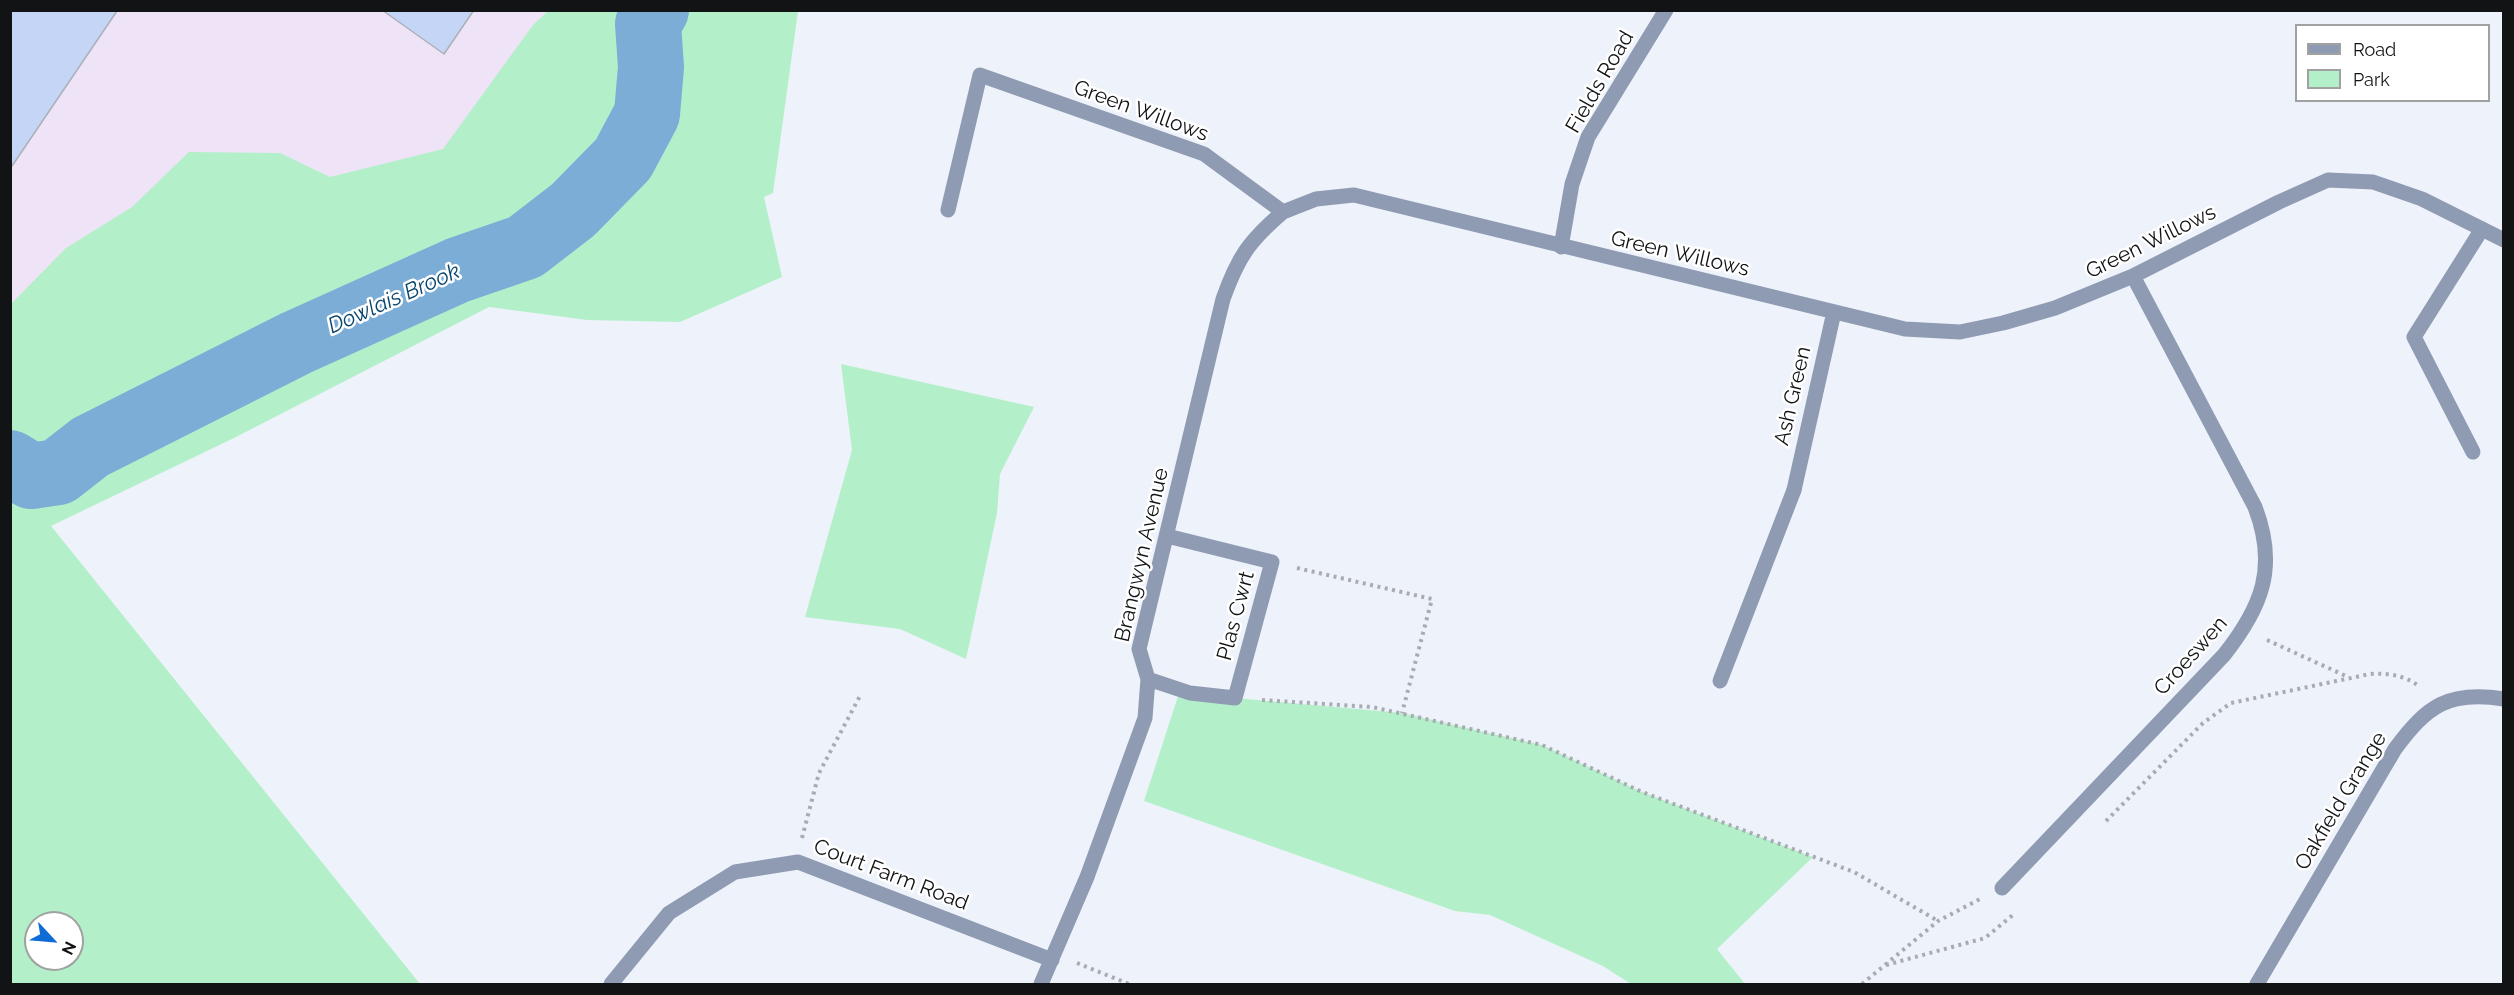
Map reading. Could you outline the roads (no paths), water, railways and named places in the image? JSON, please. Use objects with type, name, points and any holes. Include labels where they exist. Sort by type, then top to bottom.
[{"type":"street","name":"Fields Road","points":[[1561,247],[1572,184],[1588,137],[1666,10]]},
{"type":"street","name":"Green Willows","points":[[948,210],[980,75],[1204,154],[1283,212],[1316,199],[1354,195],[1905,329],[1960,332],[2003,323],[2055,308],[2133,276],[2279,202],[2328,180],[2373,182],[2422,199],[2504,240]]},
{"type":"street","name":"Brangwyn Avenue","points":[[1041,984],[1087,877],[1145,718],[1148,680],[1139,649],[1223,299],[1240,257],[1256,235],[1283,212]]},
{"type":"street","points":[[2472,452],[2414,337],[2482,229]]},
{"type":"street","name":"Croeswen","points":[[2002,888],[2224,655],[2245,629],[2257,604],[2264,579],[2266,554],[2264,530],[2256,507],[2133,276]]},
{"type":"street","name":"Ash Green","points":[[1720,681],[1794,490],[1834,312]]},
{"type":"street","name":"Plas Cwrt","points":[[1148,680],[1190,693],[1235,698],[1272,562],[1167,536]]},
{"type":"street","name":"Oakfield Grange","points":[[2257,984],[2395,749],[2413,725],[2434,707],[2454,699],[2480,695],[2504,699]]},
{"type":"street","name":"Court Farm Road","points":[[611,984],[669,913],[735,872],[798,862],[1053,957]]},
{"type":"waterway","name":"Dowlais Brook","points":[[10,463],[31,476],[58,472],[90,447],[296,343],[458,270],[525,247],[573,210],[623,159],[647,114],[651,67],[648,24],[656,10]]}]
